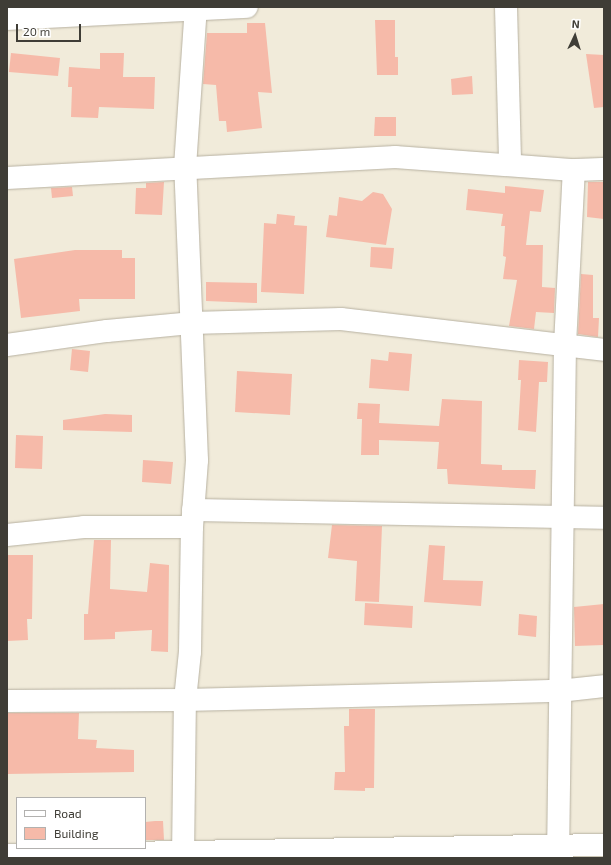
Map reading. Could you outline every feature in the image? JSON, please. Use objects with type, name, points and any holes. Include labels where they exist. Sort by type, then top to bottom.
[{"type":"street","points":[[7,18],[196,8],[247,7]]},
{"type":"street","points":[[506,7],[510,163]]},
{"type":"street","points":[[183,855],[185,700],[190,652],[193,518],[197,460],[185,167],[196,8]]},
{"type":"street","points":[[7,178],[185,167],[395,157],[510,163],[574,170],[604,169]]},
{"type":"street","points":[[558,852],[559,691],[565,345],[574,170]]},
{"type":"street","points":[[7,345],[107,331],[191,323],[341,319],[604,350]]},
{"type":"street","points":[[7,535],[193,518],[604,518]]},
{"type":"street","points":[[7,701],[185,700],[559,691],[604,686]]},
{"type":"street","points":[[7,855],[558,852],[604,845]]},
{"type":"building","points":[[375,20],[395,20],[395,57],[398,57],[398,75],[377,75]]},
{"type":"building","points":[[247,23],[265,23],[272,93],[258,92],[262,128],[227,132],[226,121],[219,121],[216,85],[203,84],[207,33],[247,33]]},
{"type":"building","points":[[11,53],[60,58],[58,76],[9,72]]},
{"type":"building","points":[[100,53],[124,53],[123,77],[155,77],[154,109],[99,107],[98,118],[71,117],[72,87],[68,87],[69,67],[100,69]]},
{"type":"building","points":[[586,54],[604,55],[604,107],[594,108]]},
{"type":"building","points":[[472,76],[473,94],[452,95],[451,79]]},
{"type":"building","points":[[375,117],[396,117],[396,136],[374,136]]},
{"type":"building","points":[[164,182],[162,215],[135,214],[136,188],[146,188],[146,183]]},
{"type":"building","points":[[588,182],[604,182],[604,219],[587,217]]},
{"type":"building","points":[[505,186],[544,190],[541,212],[530,211],[526,245],[543,245],[542,287],[555,288],[554,313],[536,312],[534,329],[509,326],[517,280],[503,279],[506,257],[503,256],[505,226],[501,226],[503,214],[466,210],[468,189],[505,193]]},
{"type":"building","points":[[72,187],[73,196],[52,198],[51,188]]},
{"type":"building","points":[[373,192],[383,194],[392,209],[386,245],[326,237],[329,215],[337,216],[339,197],[362,201]]},
{"type":"building","points":[[277,214],[295,216],[294,225],[307,226],[304,294],[261,292],[264,223],[276,224]]},
{"type":"building","points":[[371,247],[394,248],[392,269],[370,267]]},
{"type":"building","points":[[75,250],[122,250],[122,258],[135,258],[135,299],[79,299],[80,311],[21,318],[14,259]]},
{"type":"building","points":[[581,274],[593,275],[593,318],[599,318],[598,337],[578,334]]},
{"type":"building","points":[[206,282],[257,283],[257,303],[206,301]]},
{"type":"building","points":[[72,349],[90,351],[88,372],[70,370]]},
{"type":"building","points":[[389,352],[412,354],[409,391],[369,388],[371,359],[388,361]]},
{"type":"building","points":[[519,360],[548,362],[547,382],[539,382],[536,432],[518,430],[521,380],[518,380]]},
{"type":"building","points":[[237,371],[292,374],[290,415],[235,412]]},
{"type":"building","points":[[442,399],[482,401],[481,464],[502,465],[502,470],[536,470],[535,489],[448,484],[447,469],[437,469],[439,442],[379,440],[379,455],[361,455],[362,419],[357,419],[358,403],[380,404],[379,423],[439,426]]},
{"type":"building","points":[[105,414],[132,415],[132,432],[63,430],[63,420]]},
{"type":"building","points":[[16,435],[43,436],[42,469],[15,468]]},
{"type":"building","points":[[143,460],[173,462],[171,484],[142,482]]},
{"type":"building","points":[[332,525],[382,526],[379,602],[355,601],[357,561],[328,558]]},
{"type":"building","points":[[94,540],[111,540],[110,589],[147,592],[150,563],[169,565],[168,652],[151,651],[152,630],[115,632],[115,639],[84,640],[84,614],[88,614]]},
{"type":"building","points":[[429,545],[445,546],[443,580],[483,581],[481,606],[424,602]]},
{"type":"building","points":[[7,555],[33,555],[32,619],[27,619],[28,640],[7,641]]},
{"type":"building","points":[[365,603],[413,606],[412,628],[364,625]]},
{"type":"building","points":[[604,604],[604,645],[575,646],[574,607]]},
{"type":"building","points":[[519,614],[537,616],[536,637],[518,635]]},
{"type":"building","points":[[349,709],[375,709],[374,788],[365,788],[365,791],[334,790],[335,772],[345,772],[344,726],[349,726]]},
{"type":"building","points":[[7,713],[79,713],[78,739],[97,740],[96,748],[134,750],[134,772],[7,774]]},
{"type":"building","points":[[163,821],[164,840],[146,840],[146,822]]}]
